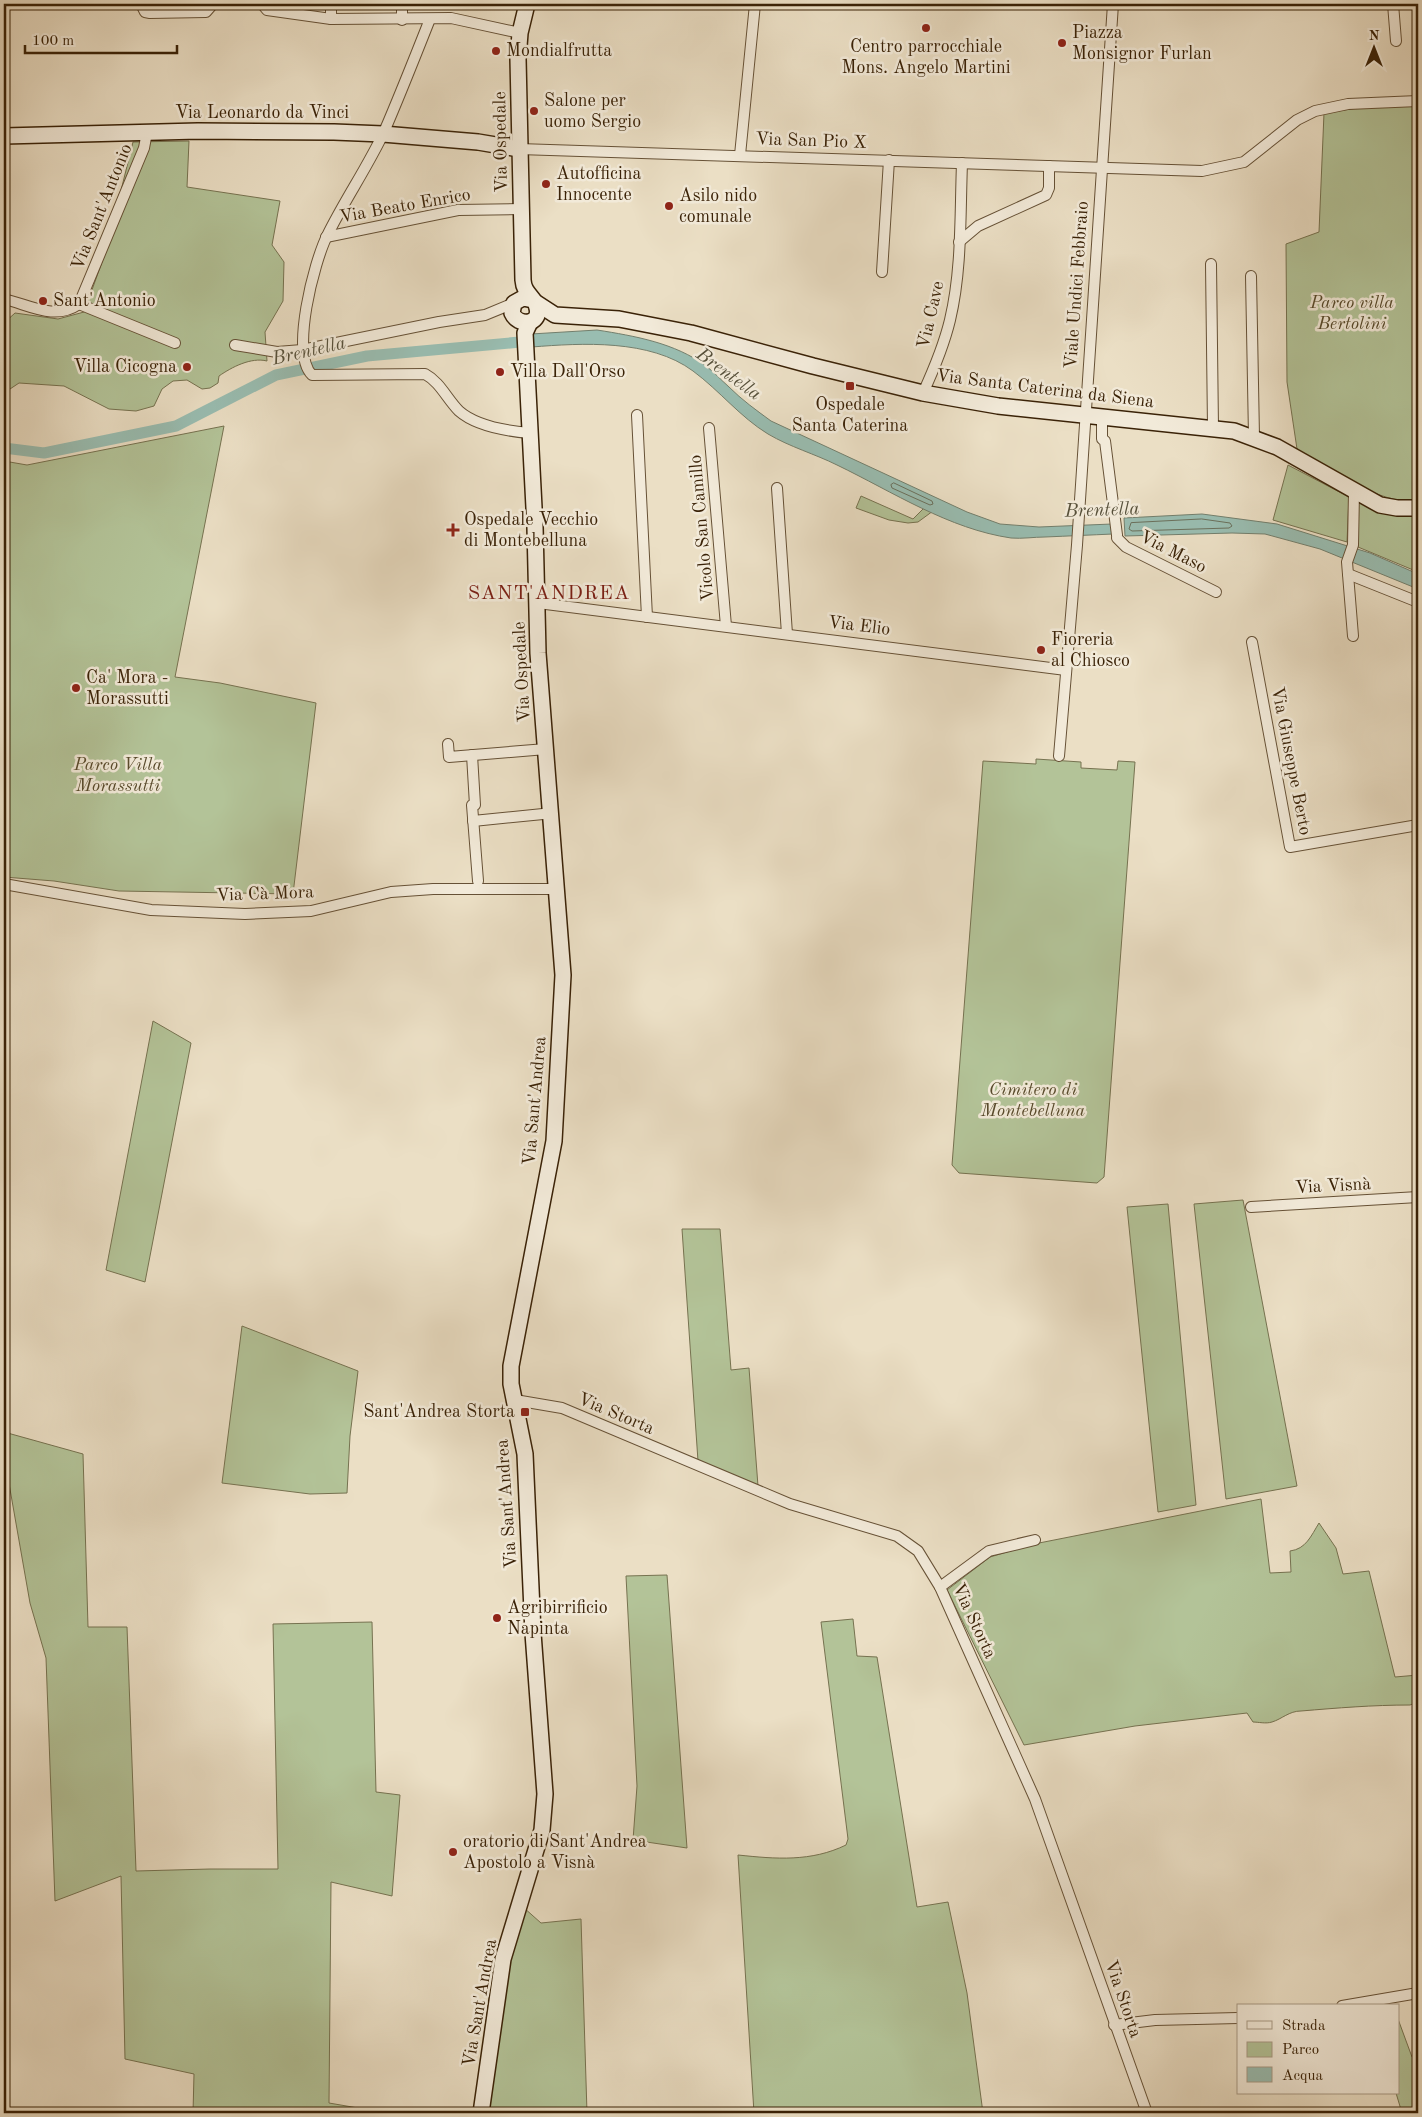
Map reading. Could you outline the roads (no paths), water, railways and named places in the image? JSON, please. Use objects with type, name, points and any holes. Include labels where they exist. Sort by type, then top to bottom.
[{"type":"street","points":[[141,4],[144,12],[150,13],[206,12],[214,4]]},
{"type":"street","points":[[330,19],[331,4]]},
{"type":"street","points":[[402,4],[402,20]]},
{"type":"street","name":"Via Ospedale","points":[[527,4],[520,33],[518,59],[519,148],[523,280],[525,291],[534,301]]},
{"type":"street","points":[[740,155],[755,4]]},
{"type":"street","name":"Viale Undici Febbraio","points":[[1059,756],[1077,538],[1113,4]]},
{"type":"street","points":[[1393,4],[1396,40]]},
{"type":"street","points":[[263,6],[330,19],[402,20],[451,18],[520,33]]},
{"type":"street","points":[[430,19],[383,134],[326,237],[318,257],[301,334],[302,350],[308,372],[316,376],[396,373],[425,374],[435,381],[459,411],[473,420],[508,430],[529,432]]},
{"type":"street","name":"Via San Pio X","points":[[519,148],[1187,171],[1216,169],[1244,162],[1297,120],[1315,111],[1348,104],[1418,101]]},
{"type":"street","name":"Via Leonardo da Vinci","points":[[4,136],[147,132],[383,134],[478,142],[519,148]]},
{"type":"street","name":"Via Sant'Antonio","points":[[79,304],[144,148],[147,132]]},
{"type":"street","points":[[882,272],[889,160]]},
{"type":"street","name":"Via Cave","points":[[923,393],[950,320],[959,242],[962,163]]},
{"type":"street","points":[[959,242],[978,226],[1046,195],[1049,188],[1049,166]]},
{"type":"street","name":"Via Beato Enrico","points":[[326,237],[458,210],[521,209]]},
{"type":"street","points":[[1211,264],[1213,428]]},
{"type":"street","points":[[1251,276],[1254,437]]},
{"type":"street","name":"Via Ospedale","points":[[515,302],[523,280]]},
{"type":"street","points":[[235,345],[277,352],[302,350],[439,322],[485,315],[523,298],[534,301],[537,314],[525,327]]},
{"type":"street","points":[[4,299],[54,313],[70,310],[79,304],[175,343]]},
{"type":"street","name":"Via Santa Caterina da Siena","points":[[534,301],[553,314],[619,319],[691,332],[812,366],[923,393],[998,406],[1213,428],[1254,437],[1277,447],[1380,505],[1397,508],[1418,508]]},
{"type":"street","points":[[515,302],[512,312],[525,327]]},
{"type":"street","points":[[485,315],[525,327]]},
{"type":"street","name":"Via Santa Caterina da Siena","points":[[525,327],[567,316]]},
{"type":"street","name":"Via Ospedale","points":[[525,327],[538,603],[538,653],[558,889]]},
{"type":"street","points":[[638,416],[647,617]]},
{"type":"street","name":"Via Maso","points":[[1102,418],[1102,439],[1105,441],[1117,537],[1126,547],[1216,592]]},
{"type":"street","name":"Vicolo San Camillo","points":[[709,428],[726,626]]},
{"type":"street","points":[[777,488],[787,634]]},
{"type":"street","points":[[1353,636],[1348,561],[1353,545],[1354,492]]},
{"type":"street","points":[[1348,574],[1418,602]]},
{"type":"street","name":"Via Elio","points":[[538,603],[1066,670]]},
{"type":"street","name":"Via Giuseppe Berto","points":[[1252,642],[1290,848],[1418,825]]},
{"type":"street","points":[[448,744],[449,757],[546,749]]},
{"type":"street","points":[[472,755],[475,805],[472,806],[478,881]]},
{"type":"street","points":[[473,821],[542,814]]},
{"type":"street","name":"Via Cà Mora","points":[[4,884],[150,910],[245,914],[311,911],[391,892],[433,889],[558,889]]},
{"type":"street","name":"Via Sant'Andrea","points":[[481,2113],[503,1959],[542,1830],[545,1794],[525,1454],[511,1366],[554,1142],[563,975],[558,889]]},
{"type":"street","name":"Via Visnà","points":[[1250,1207],[1418,1197]]},
{"type":"street","name":"Via Storta","points":[[515,1400],[562,1408],[790,1504],[897,1536],[918,1552],[940,1587],[1035,1799],[1146,2113]]},
{"type":"street","points":[[940,1587],[989,1551],[1035,1540]]},
{"type":"street","points":[[1355,2004],[1418,1994]]},
{"type":"street","points":[[1114,2025],[1155,2020],[1237,2018]]},
{"type":"water","points":[[597,330],[640,338],[668,346],[694,358],[715,373],[749,405],[771,421],[967,512],[1000,524],[1039,527],[1112,524],[1113,534],[1011,538],[966,527],[943,518],[837,465],[768,434],[748,420],[693,371],[657,353],[636,348],[594,344],[532,347],[531,334]]},
{"type":"water","points":[[1202,514],[1277,524],[1370,553],[1418,574],[1418,589],[1320,549],[1265,534],[1125,536],[1124,518]]},
{"type":"waterway","name":"Brentella","points":[[4,448],[44,453],[176,426],[276,375],[367,356],[531,341]]},
{"type":"place","name":"Centro parrocchiale Mons. Angelo Martini","points":[[926,28]]},
{"type":"place","name":"Piazza Monsignor Furlan","points":[[1062,43]]},
{"type":"place","name":"Mondialfrutta","points":[[496,51]]},
{"type":"place","name":"Salone per uomo Sergio","points":[[534,111]]},
{"type":"place","name":"Autofficina Innocente","points":[[546,184]]},
{"type":"place","name":"Asilo nido comunale","points":[[669,206]]},
{"type":"place","name":"Sant'Antonio","points":[[43,301]]},
{"type":"place","name":"Villa Cicogna","points":[[187,367]]},
{"type":"place","name":"Villa Dall'Orso","points":[[500,372]]},
{"type":"place","name":"Ospedale Santa Caterina","points":[[850,386]]},
{"type":"place","name":"Ospedale Vecchio di Montebelluna","points":[[453,530]]},
{"type":"place","name":"Fioreria al Chiosco","points":[[1041,650]]},
{"type":"place","name":"Ca' Mora - Morassutti","points":[[76,688]]},
{"type":"place","name":"Sant'Andrea Storta","points":[[525,1412]]},
{"type":"place","name":"Agribirrificio Napinta","points":[[497,1618]]},
{"type":"place","name":"oratorio di Sant'Andrea Apostolo a Visnà","points":[[453,1852]]},
{"type":"district","name":"SANT'ANDREA","points":[[549,594]]},
{"type":"park label","name":"Parco villa Bertolini","points":[[1352,313]]},
{"type":"park label","name":"Parco Villa Morassutti","points":[[118,775]]},
{"type":"park label","name":"Cimitero di Montebelluna","points":[[1033,1100]]}]
